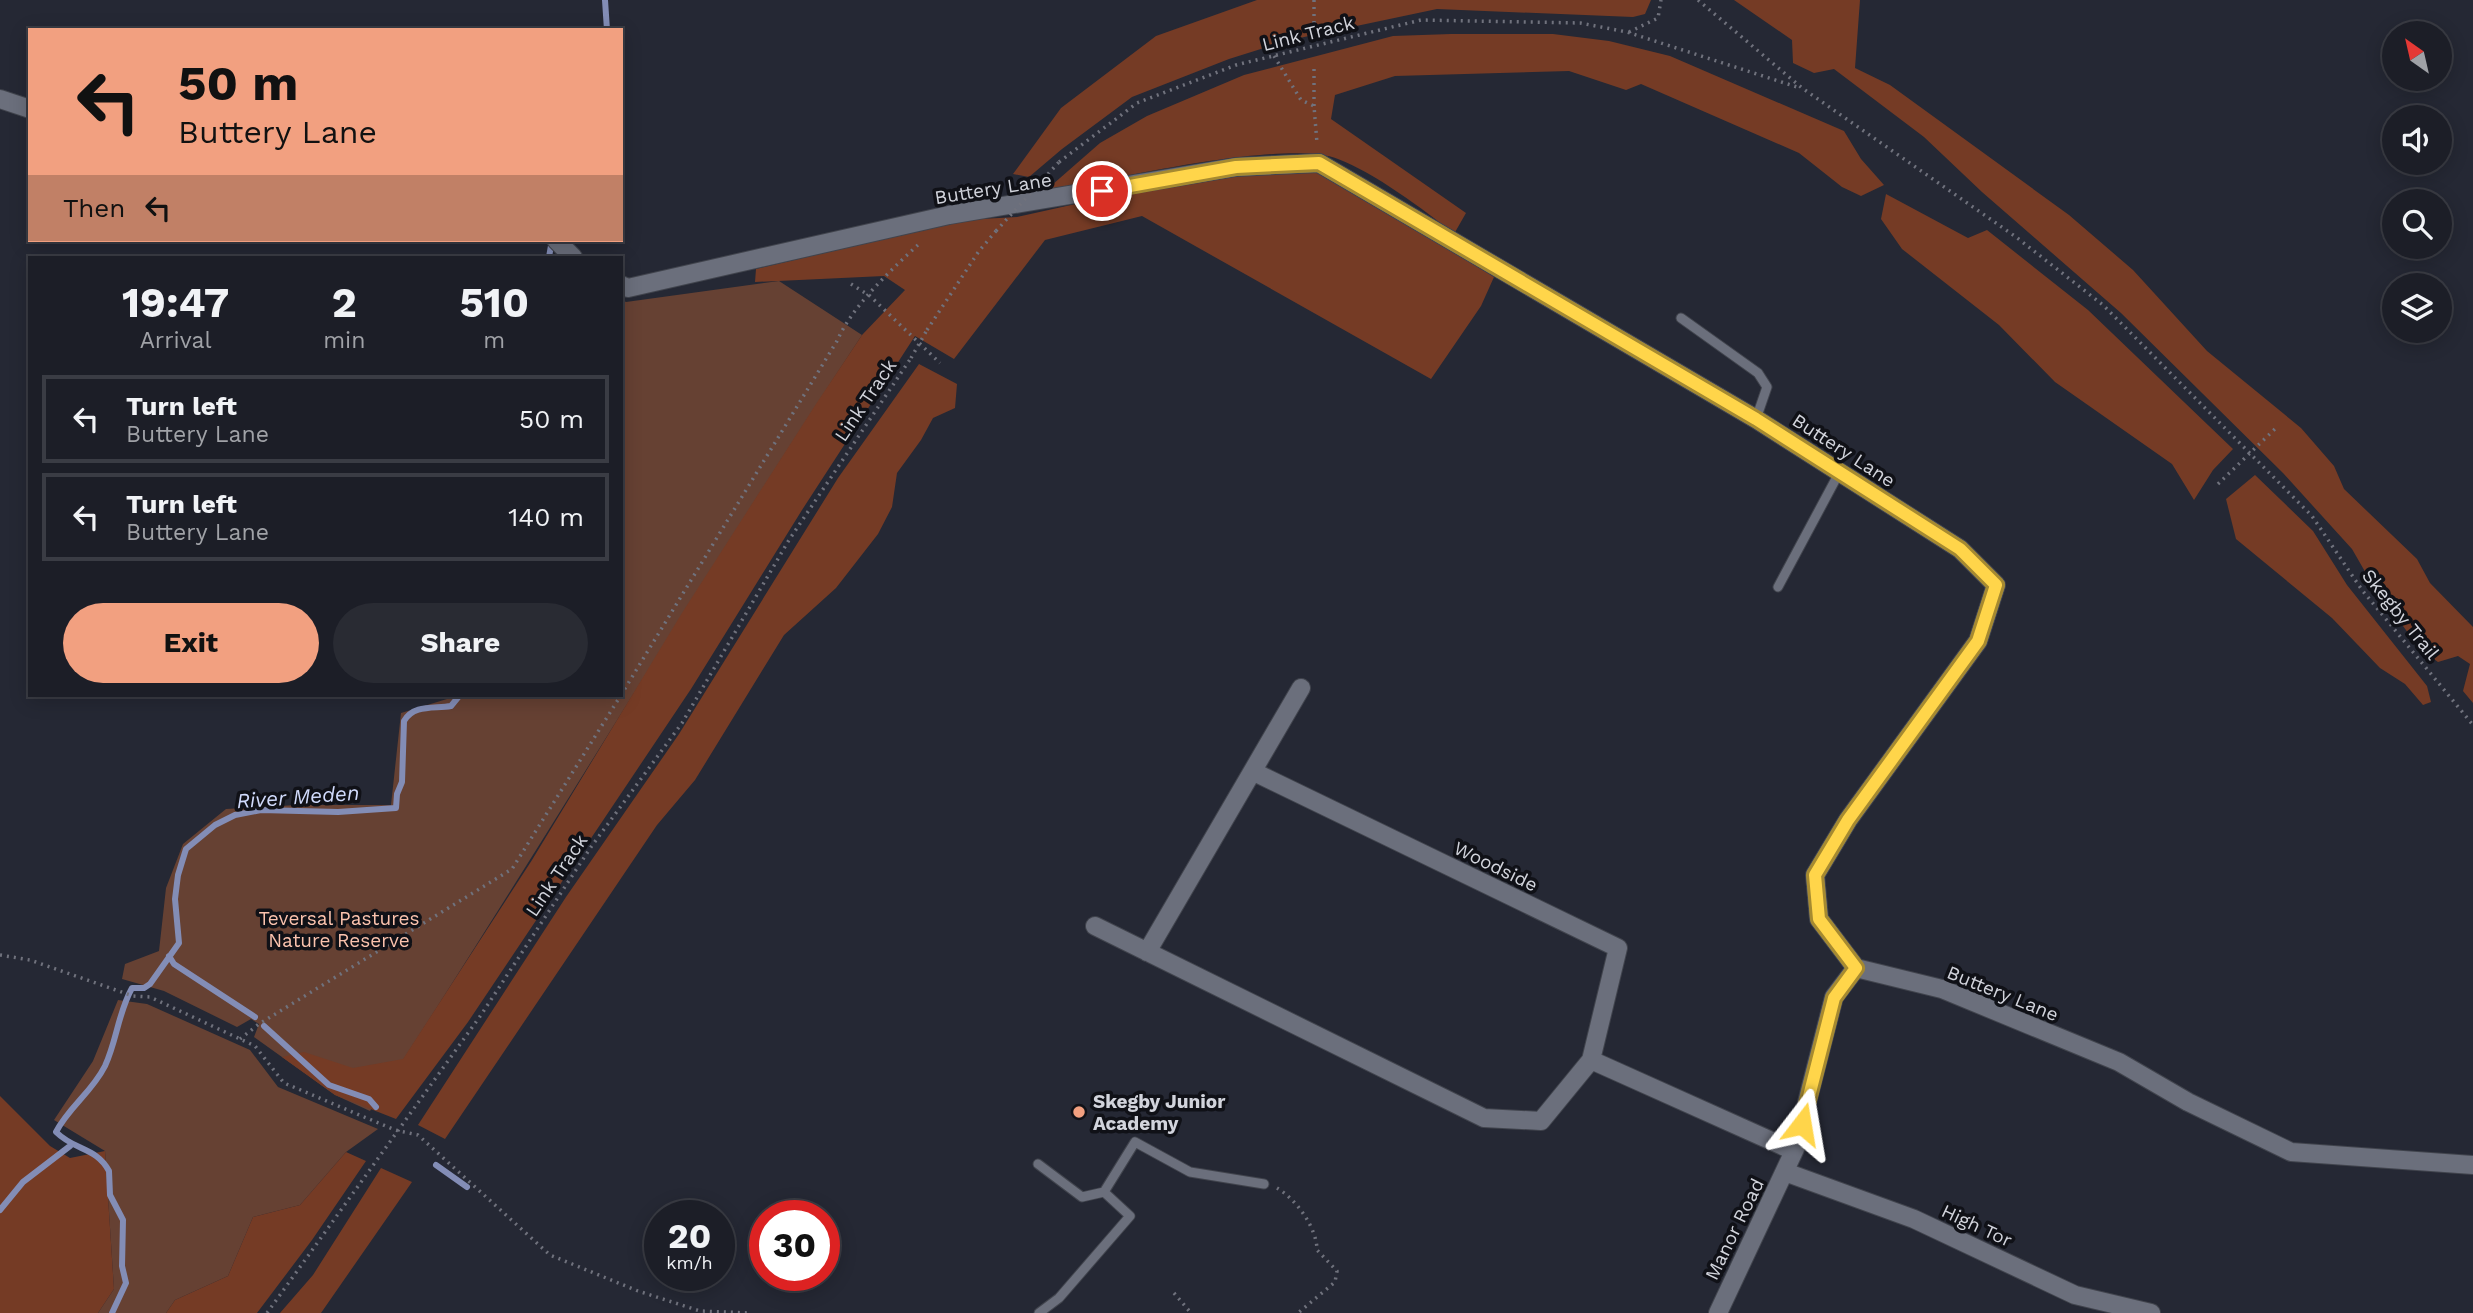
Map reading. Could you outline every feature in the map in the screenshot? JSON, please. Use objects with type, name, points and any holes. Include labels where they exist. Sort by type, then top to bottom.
[{"type":"street","points":[[0,99],[28,108]]},
{"type":"street","name":"Buttery Lane","points":[[623,286],[628,288],[949,215],[1236,167],[1319,163],[1756,419],[1960,549],[1996,585],[1978,641],[1848,820],[1815,875],[1819,919],[1856,968],[1942,989],[2119,1062],[2188,1102],[2291,1152],[2473,1165]]},
{"type":"street","points":[[558,242],[572,256]]},
{"type":"street","points":[[1147,952],[1301,688]]},
{"type":"street","name":"Woodside","points":[[1095,926],[1484,1118],[1541,1121],[1591,1060],[1618,948],[1254,772]]},
{"type":"street","name":"Manor Road","points":[[1718,1313],[1795,1149],[1834,998],[1856,968]]},
{"type":"street","points":[[1591,1060],[1795,1149]]},
{"type":"street","name":"High Tor","points":[[1785,1172],[1913,1219],[2075,1295],[2151,1313]]},
{"type":"lane","points":[[1681,318],[1758,373],[1766,387],[1756,419]]},
{"type":"lane","points":[[1778,587],[1839,473]]},
{"type":"lane","points":[[1038,1164],[1082,1197],[1104,1192],[1135,1142],[1190,1172],[1264,1184]]},
{"type":"lane","points":[[1039,1313],[1059,1298],[1130,1216],[1104,1192]]},
{"type":"path","points":[[1314,0],[1314,25]]},
{"type":"path","points":[[1628,32],[1658,18],[1661,0]]},
{"type":"path","points":[[1698,0],[1802,88]]},
{"type":"path","name":"Link Track","points":[[267,1313],[481,1015],[591,847],[682,723],[789,540],[979,251],[1059,162],[1137,103],[1236,65],[1421,20],[1580,23],[1628,32],[1802,88]]},
{"type":"path","points":[[1274,56],[1301,100],[1314,106]]},
{"type":"path","points":[[1314,64],[1314,106],[1319,163]]},
{"type":"path","name":"Skegby Trail","points":[[1802,88],[2016,237],[2103,305],[2312,516],[2362,590],[2473,725]]},
{"type":"path","points":[[623,692],[837,341],[845,322],[870,296],[884,276],[921,241]]},
{"type":"path","points":[[851,284],[870,296],[940,363]]},
{"type":"path","points":[[2218,484],[2278,426]]},
{"type":"path","points":[[240,1039],[260,1024],[512,869],[620,697]]},
{"type":"path","points":[[0,955],[30,960],[111,986],[133,996],[150,997],[255,1045],[284,1083],[397,1131],[418,1135],[550,1255],[638,1291],[700,1311],[749,1313]]},
{"type":"path","points":[[1264,1184],[1280,1190],[1294,1205],[1308,1222],[1317,1250],[1338,1271],[1335,1282],[1298,1313]]},
{"type":"path","points":[[1174,1293],[1191,1313]]},
{"type":"green space","name":"Teversal Pastures Nature Reserve","points":[[779,281],[862,335],[737,528],[494,918],[370,1111],[335,1095],[254,1037],[259,1024],[251,1019],[237,1027],[164,991],[122,979],[125,964],[159,951],[166,888],[183,844],[226,809],[297,805],[391,805],[401,713],[448,697],[623,697],[623,300],[626,302]]},
{"type":"green space","points":[[118,1000],[147,1004],[250,1050],[278,1087],[378,1129],[346,1152],[300,1205],[253,1217],[228,1276],[175,1300],[166,1313],[98,1313],[114,1289],[105,1151],[54,1120],[93,1061]]},
{"type":"shaded area","points":[[1257,0],[1651,0],[1645,14],[1633,17],[1437,9],[1290,40],[1229,59],[1132,97],[1029,177],[1013,174],[1061,108],[1156,36]]},
{"type":"shaded area","points":[[1734,0],[1860,0],[1855,68],[1890,85],[2069,215],[2133,270],[2207,351],[2301,428],[2334,466],[2344,489],[2417,559],[2430,583],[2473,627],[2473,703],[2463,691],[2470,664],[2458,656],[2438,662],[2419,648],[2371,582],[2352,549],[2283,473],[2121,313],[1982,192],[1924,137],[1834,69],[1814,73],[1793,63],[1792,40]]},
{"type":"shaded area","points":[[1553,34],[1609,41],[1670,56],[1844,131],[1861,159],[1884,185],[1861,196],[1842,187],[1799,153],[1641,84],[1626,90],[1569,71],[1395,76],[1335,95],[1331,119],[1466,213],[1454,234],[1414,203],[1367,173],[1338,159],[1312,154],[1238,157],[1044,192],[1100,143],[1147,116],[1244,75],[1393,36]]},
{"type":"shaded area","points":[[1319,169],[1494,277],[1481,306],[1431,379],[1142,216],[1045,240],[954,359],[915,336],[802,510],[691,689],[468,1022],[396,1119],[335,1095],[282,1057],[304,1052],[353,1068],[403,1059],[532,860],[682,613],[816,404],[862,335],[905,290],[884,276],[755,282],[756,269],[963,220],[1017,217],[1134,191],[1238,172]]},
{"type":"shaded area","points":[[1886,194],[1968,238],[1987,230],[2088,310],[2233,449],[2213,470],[2194,500],[2172,464],[2055,382],[1999,325],[1902,249],[1881,219]]},
{"type":"shaded area","points":[[919,364],[957,384],[955,408],[933,418],[897,473],[892,507],[878,534],[836,588],[784,635],[695,780],[657,825],[445,1139],[418,1125],[566,897],[679,734],[838,478]]},
{"type":"shaded area","points":[[2255,475],[2313,531],[2347,585],[2427,686],[2431,702],[2423,705],[2405,684],[2380,668],[2332,618],[2236,539],[2226,499]]},
{"type":"shaded area","points":[[0,1096],[50,1146],[70,1158],[105,1151],[114,1289],[98,1313],[0,1313]]},
{"type":"shaded area","points":[[346,1152],[366,1161],[312,1240],[257,1313],[166,1313],[175,1300],[228,1276],[253,1217],[300,1205]]},
{"type":"shaded area","points":[[381,1168],[412,1182],[321,1313],[280,1313],[313,1275]]},
{"type":"waterway","name":"River Meden","points":[[605,0],[607,28]]},
{"type":"waterway","name":"River Meden","points":[[549,256],[552,242]]},
{"type":"waterway","name":"River Meden","points":[[112,1313],[126,1283],[122,1266],[123,1220],[110,1195],[109,1171],[98,1157],[70,1143],[56,1132],[105,1066],[132,988],[144,988],[150,984],[179,943],[175,899],[178,875],[186,849],[215,825],[235,815],[261,810],[338,812],[396,808],[397,794],[402,782],[404,721],[413,712],[425,708],[451,706],[458,697]]},
{"type":"waterway","points":[[169,956],[174,964],[255,1017]]},
{"type":"waterway","points":[[264,1026],[329,1085],[369,1099],[376,1107]]},
{"type":"waterway","points":[[0,1210],[23,1182],[70,1146]]},
{"type":"waterway","points":[[436,1165],[467,1187]]},
{"type":"place","name":"Skegby Junior Academy","points":[[1079,1112]]},
{"type":"route","points":[[1102,191],[1236,167],[1319,163],[1756,419],[1960,549],[1996,585],[1978,641],[1848,820],[1815,875],[1819,919],[1856,968],[1834,998],[1802,1124]]}]
